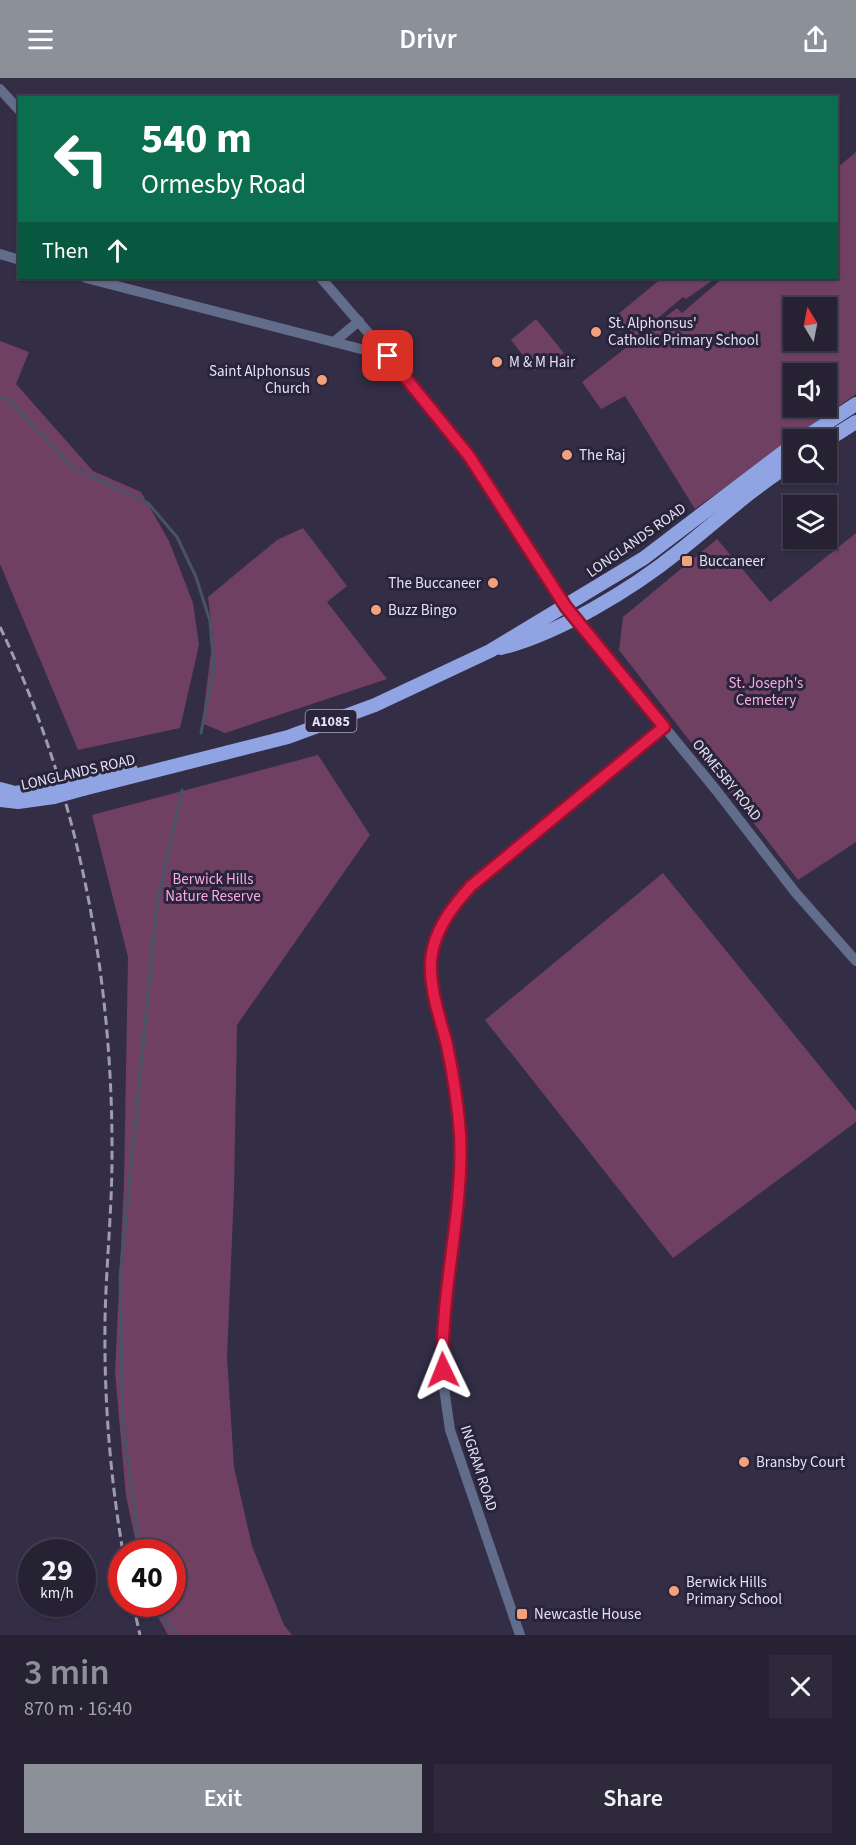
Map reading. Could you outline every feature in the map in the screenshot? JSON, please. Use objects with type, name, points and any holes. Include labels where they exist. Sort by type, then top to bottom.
[{"type":"main road","points":[[818,429],[856,404]]},
{"type":"main road","points":[[837,434],[856,422]]},
{"type":"main road","name":"LONGLANDS ROAD","points":[[0,800],[18,802],[125,771],[163,768],[299,733],[375,705],[490,651],[566,607],[644,558],[783,452]]},
{"type":"main road","name":"LONGLANDS ROAD","points":[[490,651],[527,642],[575,618],[675,555],[728,510],[783,470]]},
{"type":"main road","name":"LONGLANDS ROAD","points":[[0,789],[15,793],[52,791]]},
{"type":"street","points":[[0,89],[18,109]]},
{"type":"street","points":[[0,254],[18,260]]},
{"type":"street","points":[[90,279],[388,356]]},
{"type":"street","name":"ORMESBY ROAD","points":[[322,279],[469,456],[566,607],[795,892],[856,961]]},
{"type":"street","points":[[334,342],[359,321]]},
{"type":"street","name":"INGRAM ROAD","points":[[520,1635],[453,1441],[444,1388],[442,1333],[460,1179],[460,1135],[456,1089],[432,987],[431,959],[438,932],[452,907],[471,886],[664,727]]},
{"type":"green space","points":[[856,152],[856,394],[837,408],[837,363],[783,363],[783,417],[824,417],[807,429],[783,429],[783,446],[695,509],[625,396],[601,409],[582,382],[677,308],[682,313],[722,279],[838,279],[838,167]]},
{"type":"green space","points":[[661,279],[715,279],[686,299],[683,297],[635,337],[617,315]]},
{"type":"green space","points":[[536,319],[564,353],[535,371],[511,340]]},
{"type":"green space","points":[[0,341],[29,352],[16,384],[93,471],[141,492],[169,541],[193,603],[199,645],[180,728],[78,750],[0,564]]},
{"type":"green space","points":[[303,528],[347,586],[327,602],[387,679],[225,733],[202,723],[213,637],[208,597],[277,540]]},
{"type":"green space","name":"St. Joseph's Cemetery","points":[[856,533],[856,842],[798,880],[619,650],[623,617],[717,539],[770,602]]},
{"type":"green space","name":"Berwick Hills Nature Reserve","points":[[318,755],[370,835],[237,1025],[234,1191],[227,1357],[234,1467],[252,1546],[284,1625],[292,1635],[168,1635],[158,1617],[186,1617],[186,1539],[135,1539],[126,1496],[115,1372],[124,1184],[128,957],[92,815]]},
{"type":"green space","points":[[663,873],[856,1111],[856,1122],[673,1258],[485,1020]]},
{"type":"waterway","points":[[0,398],[8,399],[72,467],[148,503],[177,537],[196,577],[210,621],[214,667],[201,733]]},
{"type":"waterway","points":[[138,1539],[123,1424],[120,1277],[157,904],[182,790]]},
{"type":"waterway","points":[[163,1617],[177,1635]]},
{"type":"railway","points":[[0,627],[51,753],[86,885],[98,952],[111,1088],[112,1156],[105,1350],[107,1408],[111,1466],[121,1539]]},
{"type":"railway","points":[[136,1617],[140,1635]]},
{"type":"place","name":"St. Alphonsus' Catholic Primary School","points":[[596,332]]},
{"type":"place","name":"M & M Hair","points":[[497,362]]},
{"type":"place","name":"Saint Alphonsus Church","points":[[322,380]]},
{"type":"place","name":"The Raj","points":[[567,455]]},
{"type":"place","name":"Buccaneer","points":[[687,561]]},
{"type":"place","name":"The Buccaneer","points":[[493,583]]},
{"type":"place","name":"Buzz Bingo","points":[[376,610]]},
{"type":"place","name":"Bransby Court","points":[[744,1462]]},
{"type":"place","name":"Berwick Hills Primary School","points":[[674,1591]]},
{"type":"place","name":"Newcastle House","points":[[522,1614]]},
{"type":"route","points":[[388,356],[469,456],[566,607],[664,727],[471,886],[452,907],[438,932],[431,959],[432,987],[456,1089],[460,1135],[460,1179],[448,1266],[442,1333],[443,1370]]}]
